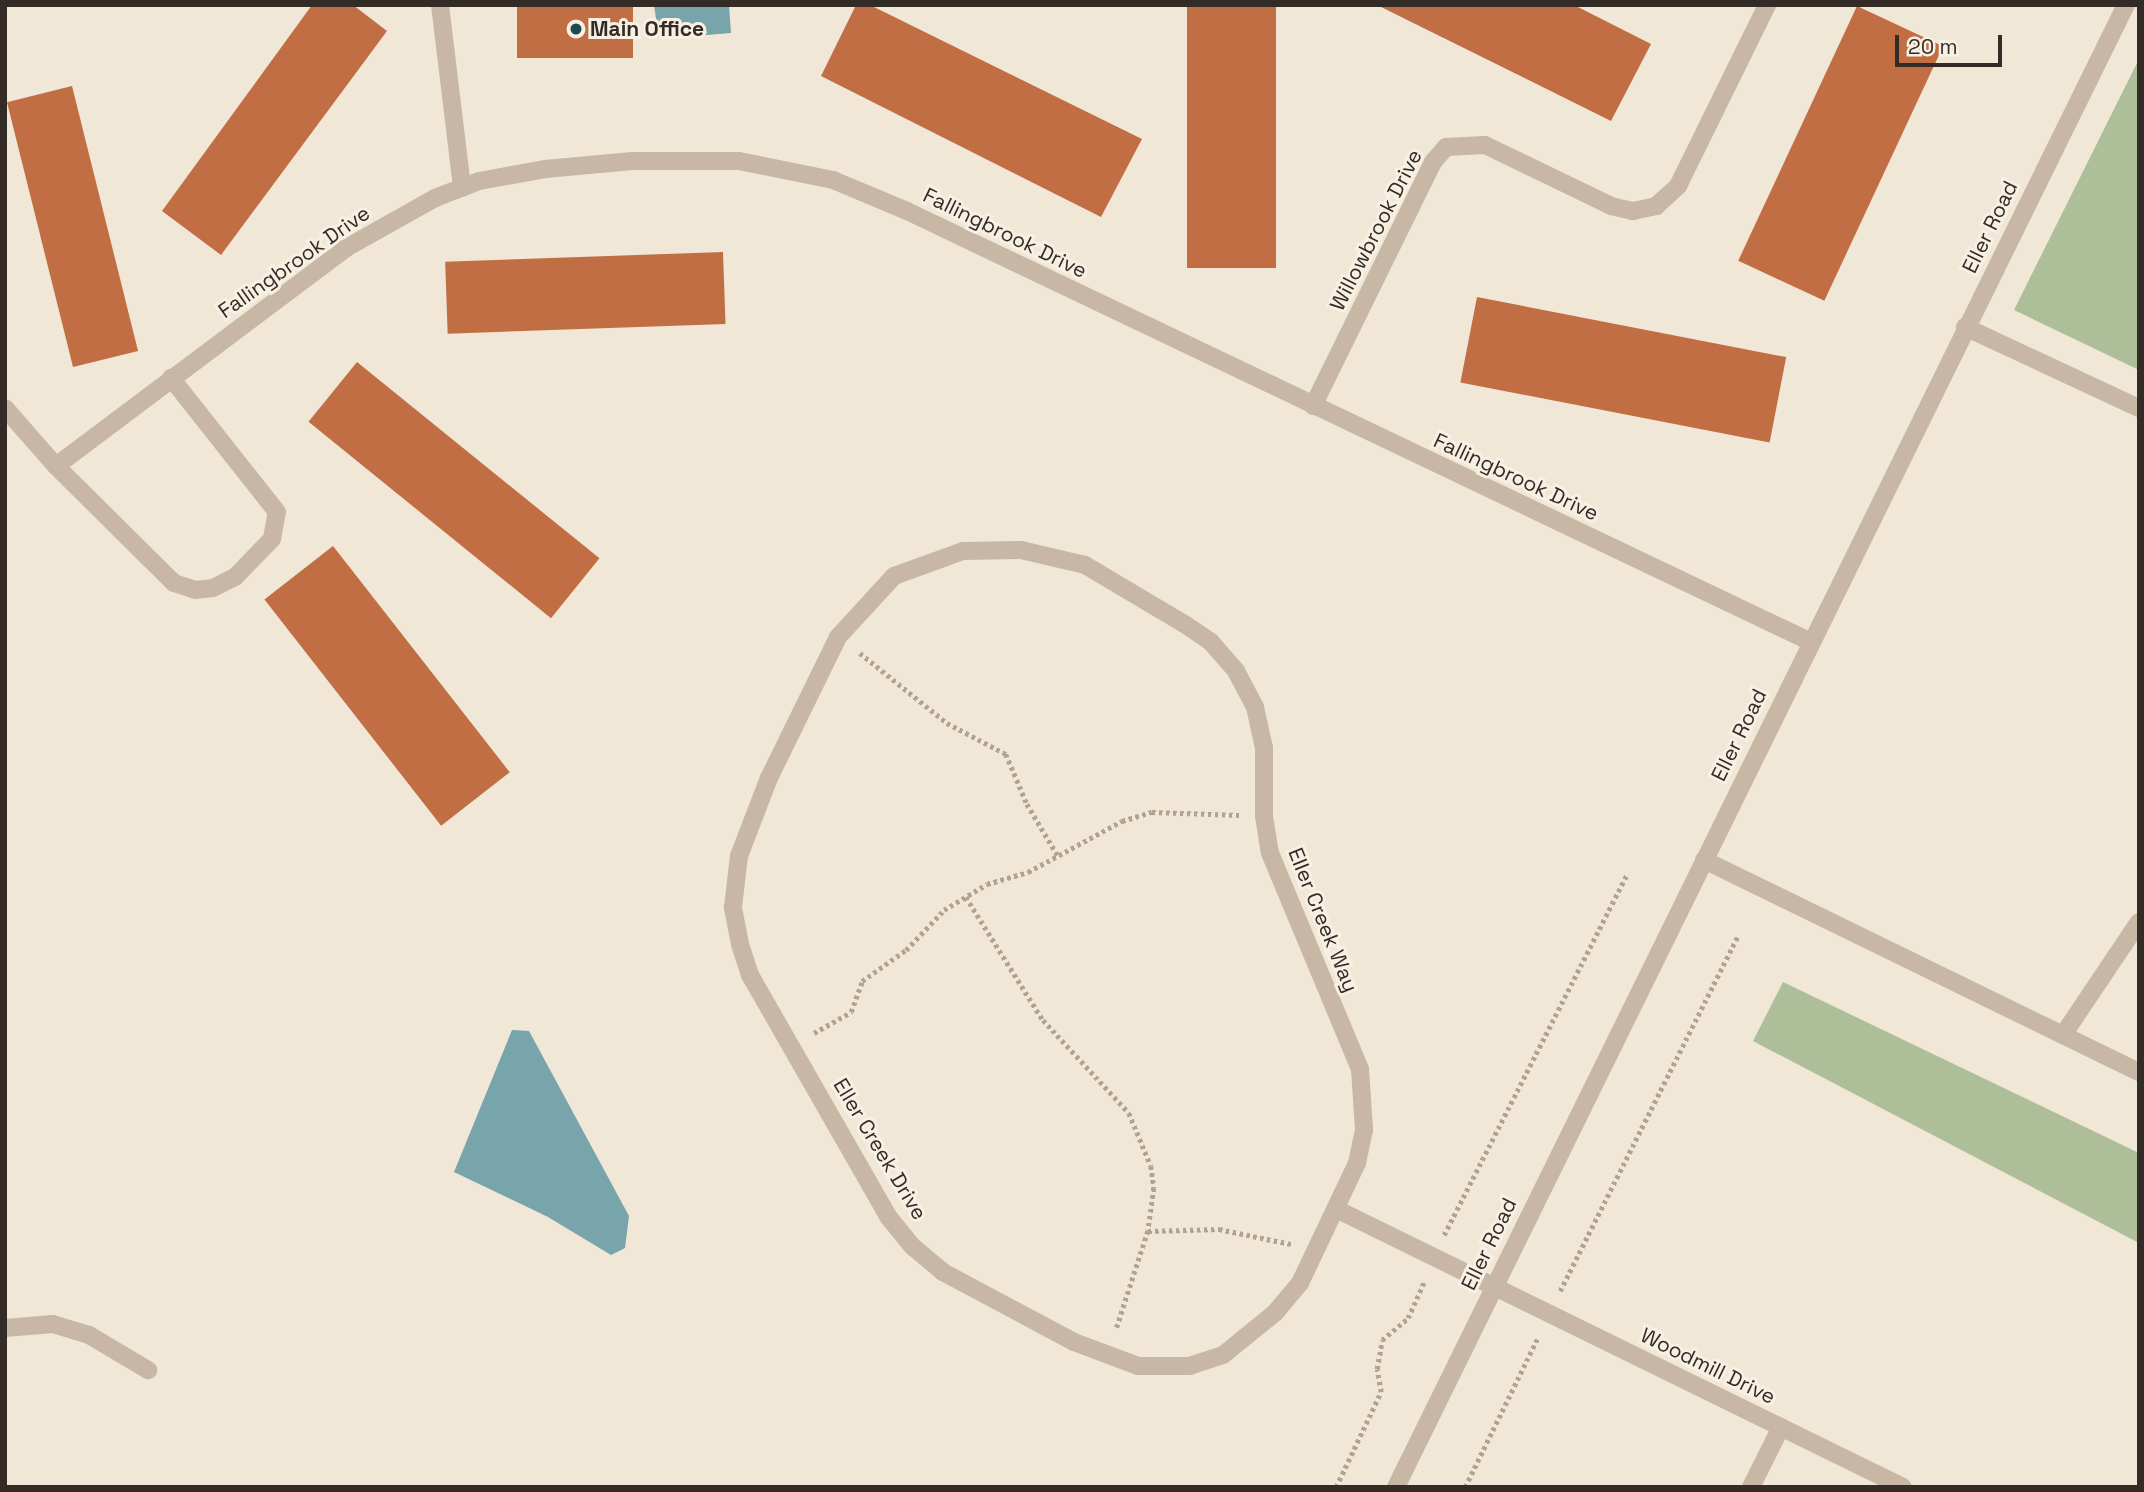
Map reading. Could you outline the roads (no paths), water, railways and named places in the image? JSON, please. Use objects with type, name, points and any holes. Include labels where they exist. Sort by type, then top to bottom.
[{"type":"street","points":[[440,5],[462,188]]},
{"type":"street","name":"Willowbrook Drive","points":[[1313,406],[1433,162],[1446,147],[1485,145],[1611,206],[1633,211],[1656,206],[1678,186],[1767,5]]},
{"type":"street","name":"Eller Road","points":[[1396,1487],[1809,641],[2126,5]]},
{"type":"street","name":"Fallingbrook Drive","points":[[56,466],[346,248],[435,198],[462,188],[545,169],[633,161],[739,161],[833,180],[907,211],[1809,641]]},
{"type":"street","points":[[1965,327],[2139,408]]},
{"type":"street","points":[[5,408],[56,466],[174,583],[204,589],[235,577],[272,539],[277,513],[171,377]]},
{"type":"street","name":"Eller Creek Way","points":[[850,622],[894,576],[963,551],[1021,550],[1086,565],[1210,641],[1236,671],[1255,708],[1264,748],[1264,816],[1270,853],[1360,1069],[1364,1130],[1357,1163],[1336,1209]]},
{"type":"street","name":"Eller Creek Drive","points":[[850,622],[838,637],[769,778],[739,856],[733,907],[740,944],[750,975],[793,1045],[888,1216],[912,1246],[943,1272],[1105,1354],[1164,1369],[1190,1366],[1223,1355],[1276,1312],[1300,1283],[1336,1209]]},
{"type":"street","points":[[1704,860],[2139,1072]]},
{"type":"street","points":[[2063,1035],[2133,944],[2139,922]]},
{"type":"street","points":[[1336,1209],[1494,1285]]},
{"type":"street","name":"Woodmill Drive","points":[[1494,1285],[1903,1487]]},
{"type":"street","points":[[5,1328],[54,1324],[89,1335],[148,1370]]},
{"type":"street","points":[[1751,1487],[1782,1427]]},
{"type":"water","points":[[654,5],[729,5],[731,33],[659,39]]},
{"type":"water","points":[[512,1030],[529,1031],[629,1216],[625,1248],[611,1255],[548,1217],[454,1172]]},
{"type":"place","name":"Main Office","points":[[576,29]]}]
